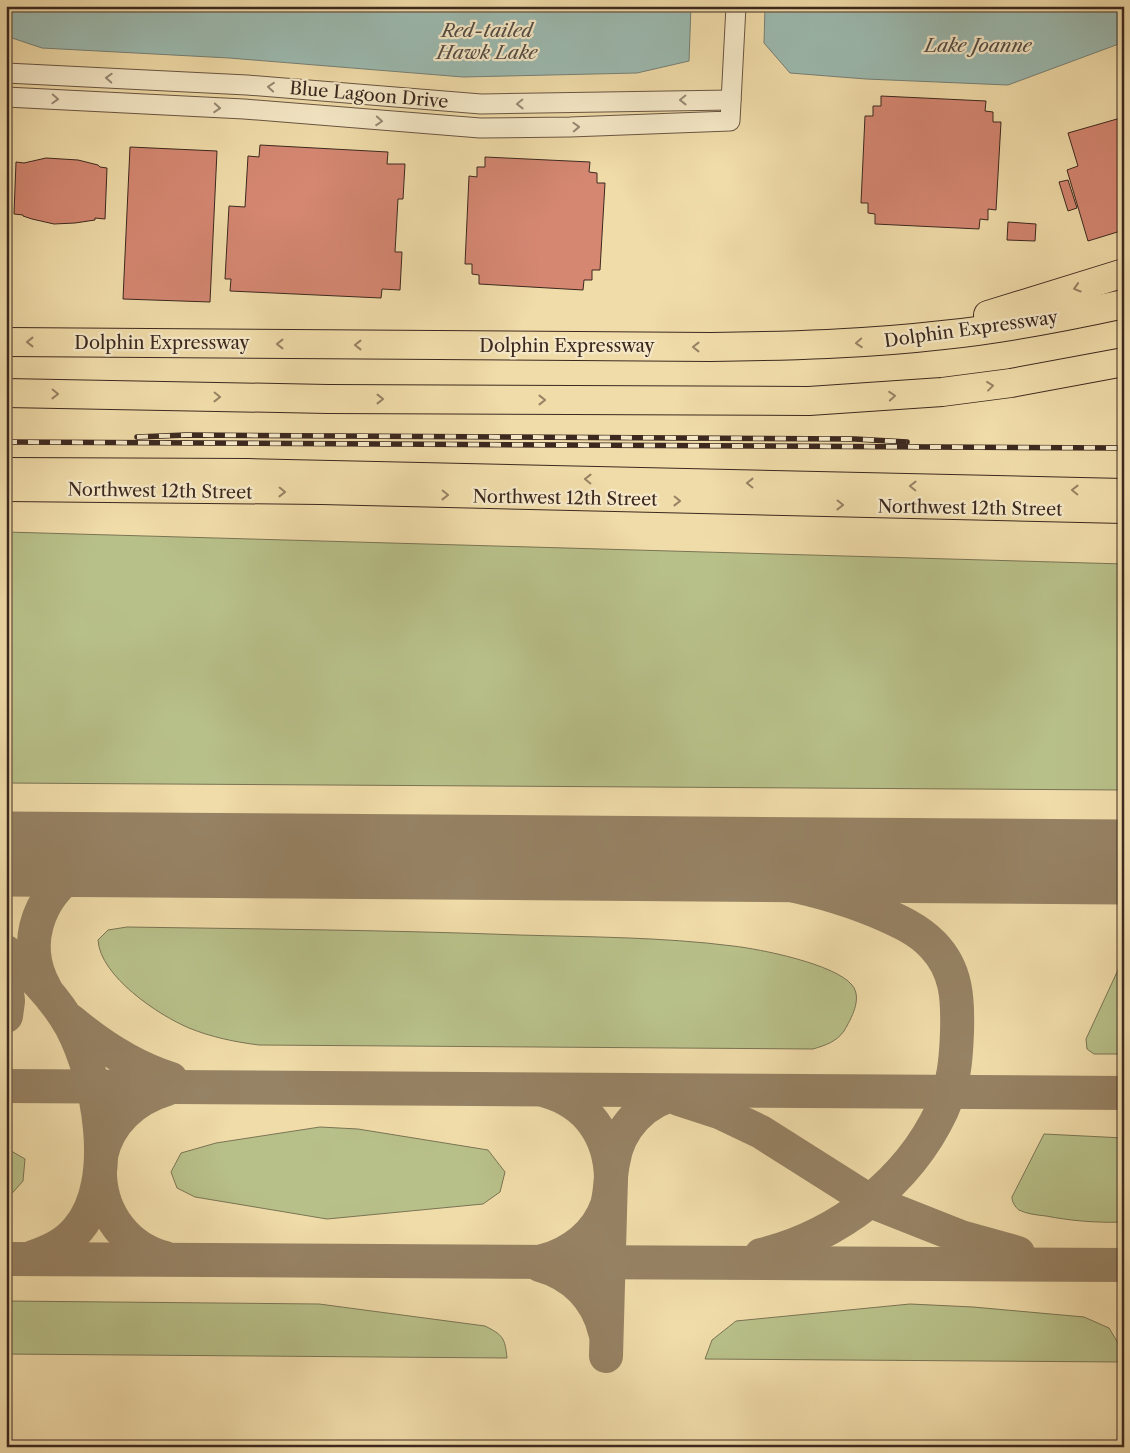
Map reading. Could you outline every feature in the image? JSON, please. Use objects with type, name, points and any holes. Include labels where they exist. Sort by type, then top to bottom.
[{"type":"highway","points":[[907,339],[1124,273]]},
{"type":"highway","name":"Dolphin Expressway","points":[[6,342],[720,347],[816,345],[907,339],[1018,325],[1124,304]]},
{"type":"highway","points":[[6,393],[337,399],[809,401],[968,389],[1124,362]]},
{"type":"main road","name":"Northwest 12th Street","points":[[6,470],[248,471],[1124,491]]},
{"type":"main road","name":"Northwest 12th Street","points":[[6,489],[330,493],[1124,512]]},
{"type":"street","points":[[731,100],[736,6]]},
{"type":"street","name":"Blue Lagoon Drive","points":[[6,73],[247,85],[481,104],[731,100],[730,121],[562,128],[480,128],[236,109],[6,97]]},
{"type":"green space","points":[[6,532],[1124,564],[1124,790],[6,783]]},
{"type":"green space","points":[[127,927],[421,932],[626,938],[706,943],[778,954],[830,970],[843,977],[852,985],[855,990],[856,1002],[850,1021],[841,1035],[830,1043],[813,1049],[259,1045],[223,1039],[189,1028],[162,1014],[133,993],[109,967],[101,954],[98,940],[108,930]]},
{"type":"green space","points":[[1124,957],[1124,1054],[1094,1054],[1087,1049],[1086,1039]]},
{"type":"green space","points":[[320,1127],[358,1129],[488,1150],[505,1172],[500,1192],[483,1204],[327,1219],[195,1197],[177,1188],[171,1172],[181,1153],[216,1143]]},
{"type":"green space","points":[[1044,1134],[1124,1138],[1124,1222],[1094,1222],[1065,1219],[1029,1213],[1016,1207],[1012,1197]]},
{"type":"green space","points":[[6,1148],[25,1159],[23,1181],[6,1200]]},
{"type":"green space","points":[[6,1301],[319,1304],[485,1326],[502,1338],[507,1358],[6,1354]]},
{"type":"green space","points":[[910,1304],[973,1307],[1084,1317],[1109,1328],[1121,1348],[1122,1362],[705,1359],[712,1340],[736,1321]]},
{"type":"water","name":"Red-tailed Hawk Lake","points":[[6,6],[691,6],[689,61],[637,73],[463,77],[229,58],[42,48],[6,36]]},
{"type":"water","name":"Lake Joanne","points":[[765,6],[1124,6],[1124,42],[1008,85],[866,79],[790,73],[764,43]]},
{"type":"building","points":[[881,96],[986,101],[985,111],[993,112],[993,122],[1001,122],[996,210],[988,209],[988,220],[980,219],[979,229],[875,224],[875,214],[868,213],[868,203],[861,203],[865,116],[873,116],[873,106],[881,106]]},
{"type":"building","points":[[1124,117],[1124,230],[1088,241],[1067,170],[1078,166],[1068,133]]},
{"type":"building","points":[[260,145],[388,152],[387,164],[405,164],[403,199],[398,199],[395,252],[402,252],[400,290],[382,289],[381,298],[230,291],[231,279],[225,279],[229,206],[245,207],[248,156],[259,157]]},
{"type":"building","points":[[130,147],[217,151],[210,302],[123,299]]},
{"type":"building","points":[[485,157],[590,162],[589,172],[597,173],[597,183],[605,183],[600,270],[592,270],[592,280],[584,280],[583,290],[479,284],[479,275],[472,274],[472,264],[465,264],[469,176],[477,177],[477,167],[485,167]]},
{"type":"building","points":[[46,158],[78,160],[107,168],[105,219],[95,218],[95,220],[75,223],[54,224],[14,214],[16,162],[24,163]]},
{"type":"building","points":[[1068,180],[1077,208],[1068,211],[1059,182]]},
{"type":"building","points":[[1008,222],[1036,224],[1035,241],[1007,240]]},
{"type":"taxiway","points":[[45,988],[37,970],[34,952],[35,934],[39,917],[47,901],[58,887],[72,874],[96,862],[153,855]]},
{"type":"taxiway","points":[[477,857],[648,867],[715,873],[781,883],[845,899],[892,918],[921,934],[941,955],[951,975],[956,997],[956,1053],[954,1072],[946,1100],[928,1136],[910,1161],[868,1203],[817,1235],[761,1255]]},
{"type":"taxiway","points":[[6,952],[42,986],[71,1026],[81,1047],[89,1072],[96,1100],[100,1129],[101,1157],[98,1184],[91,1209],[78,1229],[68,1239],[52,1249],[33,1257]]},
{"type":"taxiway","points":[[6,983],[8,1001],[6,1016]]},
{"type":"taxiway","points":[[71,1021],[118,1055],[144,1069],[171,1079]]},
{"type":"taxiway","points":[[6,1086],[1124,1093]]},
{"type":"taxiway","points":[[101,1156],[104,1144],[116,1122],[133,1106],[155,1093],[167,1089]]},
{"type":"taxiway","points":[[546,1091],[561,1096],[574,1104],[594,1123],[601,1135],[610,1163],[606,1356]]},
{"type":"taxiway","points":[[543,1261],[564,1253],[582,1241],[597,1225],[607,1205],[616,1150],[627,1127],[635,1117],[655,1102],[667,1096],[680,1093]]},
{"type":"taxiway","points":[[679,1099],[719,1112],[761,1132],[870,1201],[961,1237],[1018,1253]]},
{"type":"taxiway","points":[[100,1176],[106,1204],[119,1228],[139,1246],[165,1258]]},
{"type":"taxiway","points":[[6,1259],[1124,1265]]},
{"type":"taxiway","points":[[540,1265],[563,1274],[582,1289],[596,1308],[605,1332]]},
{"type":"runway","points":[[6,854],[1124,862]]},
{"type":"railway","points":[[137,437],[186,435],[855,439],[907,442]]},
{"type":"railway","points":[[6,442],[1124,448]]}]
